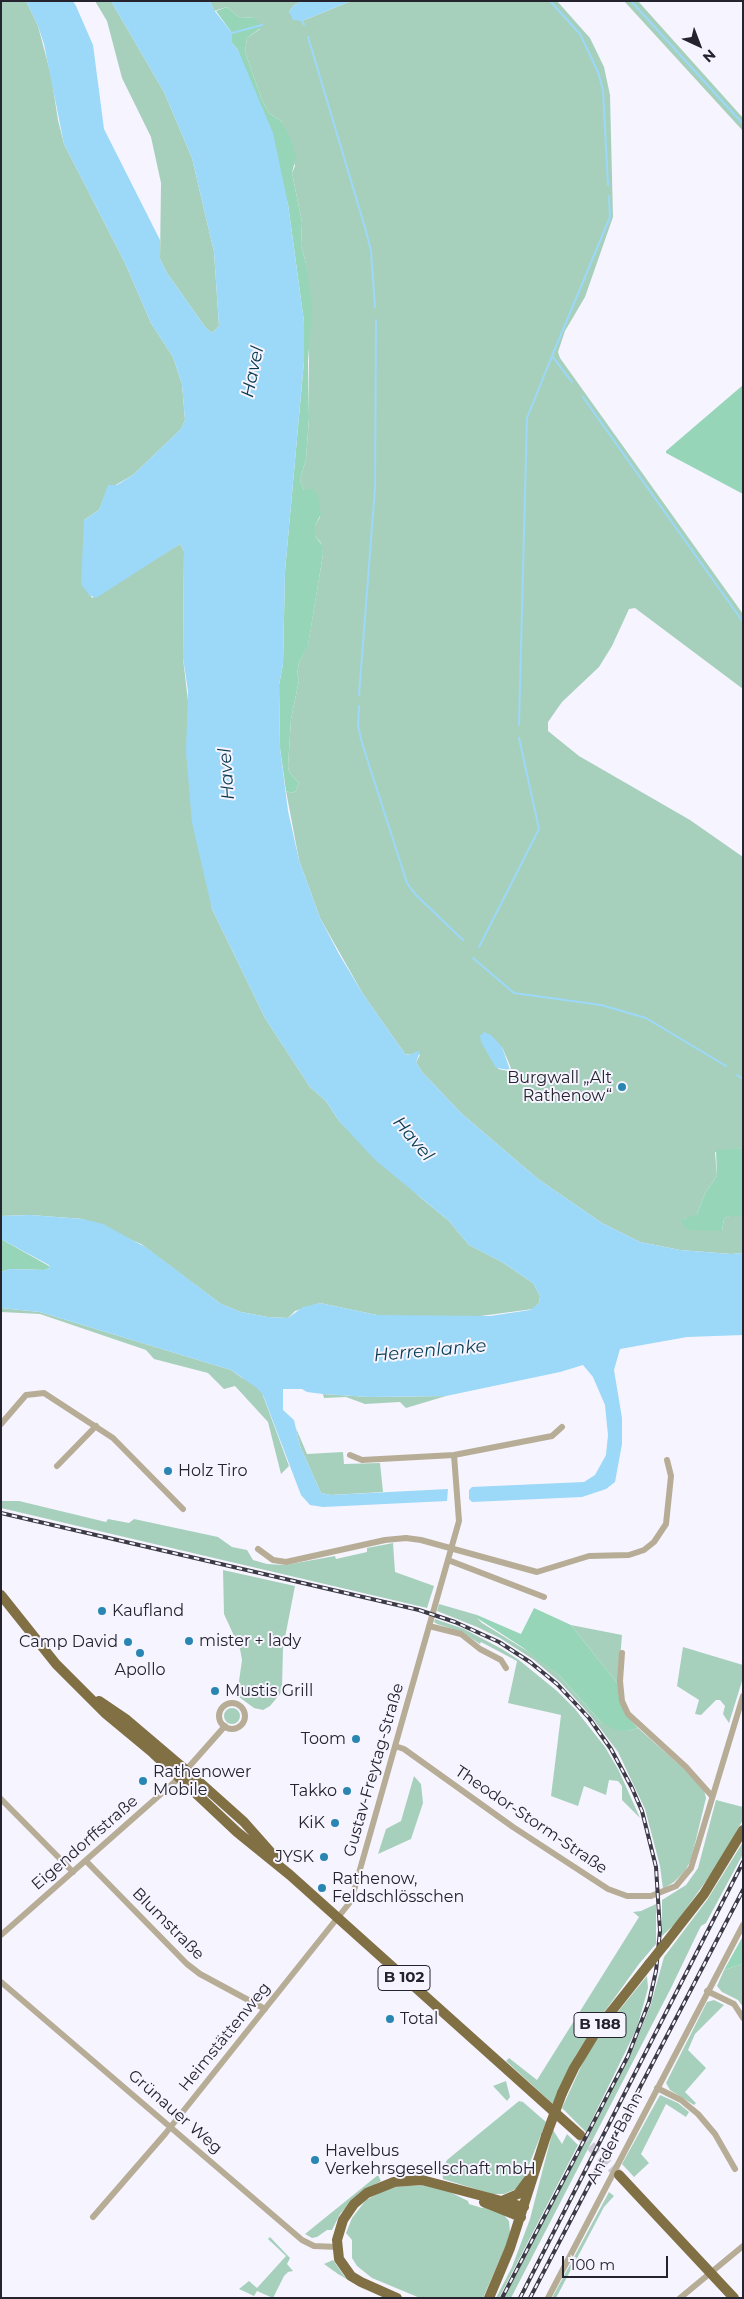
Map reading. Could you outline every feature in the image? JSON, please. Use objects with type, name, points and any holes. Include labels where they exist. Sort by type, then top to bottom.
[{"type":"main road","name":"B 102","points":[[1,1595],[56,1664],[106,1714],[237,1832],[290,1875],[580,2135]]},
{"type":"main road","name":"B 102","points":[[80,1688],[127,1720],[187,1771],[244,1822],[290,1875]]},
{"type":"main road","name":"B 188","points":[[489,2298],[521,2217],[546,2136],[562,2093],[574,2068],[599,2027],[704,1894],[743,1830]]},
{"type":"main road","points":[[504,2200],[518,2194],[534,2172]]},
{"type":"main road","points":[[619,2176],[734,2298]]},
{"type":"main road","points":[[397,2298],[351,2276],[339,2259],[337,2247],[338,2234],[343,2220],[354,2204],[367,2193],[400,2180],[422,2180],[524,2206]]},
{"type":"main road","points":[[447,2185],[521,2217]]},
{"type":"street","points":[[1,1424],[26,1395],[44,1393],[113,1438],[183,1509]]},
{"type":"street","points":[[57,1466],[96,1426]]},
{"type":"street","points":[[350,1455],[362,1460],[454,1456],[552,1436],[562,1427]]},
{"type":"street","name":"Gustav-Freytag-Straße","points":[[339,1919],[352,1901],[428,1626],[451,1550],[460,1512],[454,1456]]},
{"type":"street","points":[[258,1549],[273,1560],[286,1562],[397,1538],[421,1540],[451,1550],[537,1572],[588,1556],[622,1556],[637,1553],[654,1542],[666,1524],[671,1476],[666,1460]]},
{"type":"street","points":[[448,1560],[544,1597]]},
{"type":"street","points":[[428,1626],[461,1634],[480,1649],[501,1660],[506,1668]]},
{"type":"street","points":[[622,1653],[620,1681],[622,1701],[628,1714],[686,1767],[712,1795],[743,1696]]},
{"type":"street","name":"Eigendorffstraße","points":[[231,1703],[240,1706],[245,1716],[242,1723],[233,1728],[225,1726],[220,1719],[223,1708],[231,1703]]},
{"type":"street","name":"Eigendorffstraße","points":[[1,1935],[187,1771],[225,1726]]},
{"type":"street","name":"Theodor-Storm-Straße","points":[[395,1746],[404,1749],[512,1826],[608,1889],[618,1894],[636,1897],[659,1893],[676,1886],[691,1868],[712,1795]]},
{"type":"street","points":[[1,1799],[74,1872]]},
{"type":"street","name":"Blumstraße","points":[[86,1861],[193,1969],[265,2009]]},
{"type":"street","name":"Heimstättenweg","points":[[93,2217],[170,2127],[339,1919]]},
{"type":"street","name":"An der Bahn","points":[[548,2298],[743,1925]]},
{"type":"street","name":"Grünauer Weg","points":[[1,1982],[302,2240],[314,2246],[337,2247]]},
{"type":"street","points":[[707,1991],[734,2004],[743,2018]]},
{"type":"street","points":[[657,2088],[681,2100],[702,2118],[735,2169]]},
{"type":"street","points":[[680,2298],[743,2246]]},
{"type":"green space","points":[[1,1],[26,1],[38,26],[51,75],[64,144],[125,263],[151,323],[173,357],[182,384],[185,420],[181,429],[133,475],[107,490],[99,510],[84,520],[86,588],[92,598],[180,544],[184,551],[183,658],[212,909],[265,1018],[310,1087],[326,1101],[339,1121],[421,1198],[449,1221],[469,1245],[502,1262],[533,1283],[540,1296],[539,1303],[533,1309],[473,1317],[407,1317],[377,1315],[320,1303],[295,1311],[288,1318],[267,1317],[241,1312],[221,1304],[141,1244],[83,1219],[30,1215],[1,1216]]},
{"type":"green space","points":[[95,1],[111,1],[164,92],[192,158],[214,252],[219,326],[212,333],[205,327],[167,273],[160,259],[161,183],[151,137],[122,78],[107,21]]},
{"type":"green space","points":[[210,1],[302,1],[293,6],[289,12],[302,21],[351,1],[557,1],[590,38],[604,67],[610,95],[613,217],[585,297],[565,331],[558,352],[560,358],[743,614],[743,689],[635,608],[629,609],[612,646],[599,667],[562,702],[548,722],[548,731],[579,756],[690,820],[743,857],[743,1148],[715,1152],[717,1176],[705,1193],[697,1214],[691,1218],[684,1218],[722,1231],[724,1219],[729,1216],[743,1216],[743,1253],[731,1254],[680,1250],[640,1242],[602,1223],[538,1179],[462,1114],[422,1072],[416,1062],[420,1055],[416,1052],[412,1055],[405,1054],[363,994],[320,918],[299,860],[286,791],[292,793],[296,791],[299,783],[289,772],[288,766],[291,719],[299,680],[297,674],[299,663],[308,645],[323,554],[321,543],[315,536],[315,526],[320,517],[310,490],[304,490],[300,480],[306,459],[309,418],[309,343],[306,263],[301,246],[302,222],[292,173],[295,166],[281,121],[269,113],[262,100],[245,52],[247,38],[260,29],[255,18],[239,17],[227,7],[214,11]],"holes":[[[502,1047],[511,1068],[508,1071],[498,1069]]]},
{"type":"green space","points":[[624,1],[638,1],[743,118],[743,131]]},
{"type":"green space","points":[[227,7],[239,17],[255,18],[262,27],[247,38],[245,52],[262,100],[269,113],[281,121],[291,139],[296,157],[292,173],[302,222],[301,246],[306,263],[312,307],[308,361],[309,418],[306,459],[300,480],[304,490],[313,489],[318,495],[321,514],[315,526],[315,536],[322,545],[323,554],[308,646],[299,663],[297,674],[299,680],[291,719],[288,766],[289,772],[299,783],[296,791],[292,793],[286,791],[280,748],[279,685],[283,664],[285,571],[304,361],[304,322],[288,204],[238,50],[232,43],[232,33],[216,11]]},
{"type":"green space","points":[[743,385],[743,494],[666,453],[666,451]]},
{"type":"green space","points":[[743,1148],[743,1216],[729,1216],[724,1219],[722,1231],[689,1230],[682,1224],[681,1220],[697,1214],[705,1193],[717,1176],[716,1150]]},
{"type":"green space","points":[[1,1239],[50,1268],[44,1270],[10,1269],[1,1272]]},
{"type":"green space","points":[[1,1308],[40,1312],[231,1370],[242,1378],[258,1382],[289,1466],[281,1474],[268,1422],[235,1386],[224,1389],[208,1373],[154,1359],[146,1350],[40,1314],[1,1312]]},
{"type":"green space","points":[[323,1394],[369,1397],[446,1396],[406,1408],[400,1402],[365,1404],[346,1397],[324,1398]]},
{"type":"green space","points":[[296,1428],[307,1454],[343,1452],[344,1464],[380,1463],[383,1492],[331,1495],[321,1493],[300,1446]]},
{"type":"green space","points":[[1,1501],[19,1501],[106,1522],[108,1519],[129,1523],[134,1519],[218,1537],[232,1547],[247,1550],[253,1560],[267,1564],[285,1565],[335,1556],[336,1559],[367,1552],[367,1548],[393,1543],[395,1572],[434,1586],[427,1608],[1,1508]]},
{"type":"green space","points":[[223,1570],[295,1586],[283,1648],[282,1687],[280,1694],[270,1706],[263,1710],[254,1708],[239,1697],[242,1660],[240,1649],[224,1614]]},
{"type":"green space","points":[[439,1604],[477,1615],[477,1618],[482,1623],[537,1657],[559,1675],[601,1722],[628,1731],[638,1728],[684,1769],[704,1790],[706,1798],[691,1860],[685,1871],[674,1882],[663,1889],[660,1866],[645,1809],[618,1752],[591,1716],[561,1683],[534,1660],[500,1638],[437,1611]]},
{"type":"green space","points":[[534,1608],[571,1625],[618,1684],[626,1715],[638,1728],[628,1731],[615,1730],[601,1722],[559,1675],[522,1647],[477,1618],[477,1615],[521,1634]]},
{"type":"green space","points":[[435,1619],[464,1629],[502,1649],[519,1660],[557,1691],[575,1709],[605,1747],[619,1771],[640,1818],[622,1800],[622,1786],[618,1781],[609,1780],[606,1795],[584,1786],[578,1806],[551,1796],[561,1715],[508,1703],[517,1661],[481,1642],[480,1644],[462,1632],[437,1624],[434,1622]]},
{"type":"green space","points":[[571,1625],[622,1635],[618,1684]]},
{"type":"green space","points":[[683,1647],[743,1665],[743,1678],[729,1723],[723,1714],[725,1706],[720,1700],[716,1700],[701,1715],[695,1714],[699,1700],[677,1686]]},
{"type":"green space","points":[[232,1708],[240,1716],[232,1724],[224,1716]]},
{"type":"green space","points":[[414,1776],[421,1784],[423,1803],[411,1839],[378,1854],[386,1829],[401,1821]]},
{"type":"green space","points":[[716,1800],[743,1807],[743,1820],[716,1867],[676,1923],[662,1936],[662,1900],[686,1885],[698,1868]]},
{"type":"green space","points":[[743,1842],[743,1854],[706,1923],[701,1926],[511,2298],[504,2298],[630,2056],[651,2004],[664,1957],[707,1900]]},
{"type":"green space","points":[[656,1904],[656,1944],[639,1964],[595,2025],[576,2055],[553,2104],[506,2061],[509,2058],[537,2080],[639,1917],[633,1912],[641,1911]]},
{"type":"green space","points":[[743,1936],[743,1964],[724,1970]]},
{"type":"green space","points":[[743,1964],[743,2007],[738,2000],[722,1992],[717,1986],[724,1970]]},
{"type":"green space","points":[[647,1976],[648,1988],[637,2028],[586,2132],[562,2108],[585,2058],[603,2030]]},
{"type":"green space","points":[[714,2000],[724,2005],[695,2034],[688,2050],[706,2068],[685,2092],[696,2103],[694,2105],[670,2090],[666,2083],[707,2002]]},
{"type":"green space","points":[[506,2081],[510,2097],[507,2101],[493,2086]]},
{"type":"green space","points":[[660,2095],[678,2103],[689,2112],[686,2117],[666,2104],[641,2154],[649,2163],[634,2177],[622,2164]]},
{"type":"green space","points":[[519,2101],[523,2102],[546,2122],[523,2180],[516,2189],[504,2194],[492,2194],[443,2179],[442,2170],[447,2160]]},
{"type":"green space","points":[[553,2130],[562,2144],[567,2134],[578,2145],[499,2298],[496,2298],[512,2267],[530,2219]]},
{"type":"green space","points":[[378,2175],[381,2181],[365,2190],[348,2205],[340,2214],[332,2230],[327,2230],[312,2238],[305,2234]]},
{"type":"green space","points":[[425,2185],[446,2190],[468,2201],[469,2204],[482,2208],[486,2206],[503,2214],[509,2221],[510,2232],[507,2243],[483,2298],[420,2298],[372,2278],[357,2266],[352,2258],[352,2240],[346,2233],[352,2218],[366,2200],[391,2187]]},
{"type":"green space","points":[[609,2192],[614,2196],[604,2207],[556,2298],[552,2298]]},
{"type":"green space","points":[[270,2237],[290,2258],[287,2264],[293,2271],[288,2272],[284,2276],[273,2298],[257,2291],[254,2296],[239,2289],[249,2281],[257,2288],[286,2256],[268,2239]]},
{"type":"green space","points":[[333,2260],[344,2276],[367,2291],[324,2264]]},
{"type":"water","points":[[26,1],[73,1],[76,6],[93,45],[104,129],[160,240],[160,259],[167,273],[205,327],[212,333],[219,326],[214,252],[192,158],[164,92],[111,1],[210,1],[214,10],[232,33],[232,43],[238,50],[273,133],[288,204],[304,322],[304,361],[285,571],[283,664],[279,685],[280,748],[288,811],[299,860],[320,918],[339,954],[363,994],[405,1054],[409,1055],[420,1052],[416,1062],[422,1072],[462,1114],[538,1179],[602,1223],[640,1242],[680,1250],[731,1254],[743,1253],[743,1335],[687,1337],[620,1349],[614,1370],[622,1418],[622,1444],[615,1482],[606,1489],[582,1497],[472,1502],[469,1499],[469,1490],[472,1487],[584,1482],[595,1475],[606,1455],[608,1435],[605,1405],[593,1377],[583,1365],[560,1372],[446,1396],[369,1397],[323,1394],[307,1392],[302,1389],[283,1389],[283,1410],[294,1420],[300,1446],[321,1493],[331,1495],[448,1489],[447,1501],[323,1507],[310,1505],[301,1495],[263,1395],[257,1388],[231,1370],[40,1312],[1,1308],[1,1272],[10,1269],[44,1270],[50,1268],[49,1265],[1,1239],[1,1216],[30,1215],[83,1219],[103,1224],[147,1248],[221,1304],[241,1312],[267,1317],[288,1318],[303,1307],[320,1303],[377,1315],[490,1316],[530,1310],[539,1303],[540,1296],[533,1283],[502,1262],[469,1245],[449,1221],[374,1159],[339,1121],[326,1101],[310,1087],[265,1018],[212,909],[192,823],[186,752],[188,691],[183,658],[184,551],[180,544],[96,598],[89,595],[81,584],[84,520],[99,510],[108,485],[117,485],[133,475],[181,429],[185,420],[182,384],[173,357],[151,323],[125,263],[64,144],[44,44]]},
{"type":"water","points":[[302,1],[351,1],[302,21],[293,20],[289,12],[293,6]]},
{"type":"water","points":[[484,1032],[491,1035],[502,1047],[510,1070],[496,1068],[481,1042],[480,1036]]},
{"type":"waterway","points":[[550,1],[580,34],[598,72],[603,90],[608,185]]},
{"type":"waterway","points":[[631,1],[743,124]]},
{"type":"waterway","points":[[302,21],[304,25]]},
{"type":"waterway","points":[[232,33],[262,25]]},
{"type":"waterway","points":[[308,37],[371,251],[375,307]]},
{"type":"waterway","points":[[552,356],[610,217],[609,196]]},
{"type":"waterway","points":[[359,695],[375,488],[376,320]]},
{"type":"waterway","points":[[519,725],[527,418],[552,356],[572,382]]},
{"type":"waterway","points":[[583,397],[743,622]]},
{"type":"waterway","points":[[359,706],[358,726],[362,743],[407,883],[415,894],[463,940]]},
{"type":"waterway","points":[[479,947],[539,829],[519,738]]},
{"type":"waterway","points":[[473,958],[514,993],[601,1005],[646,1018],[726,1066]]},
{"type":"waterway","points":[[737,1075],[743,1079]]},
{"type":"tunnel","points":[[580,2135],[619,2175]]},
{"type":"railway","points":[[1,1513],[419,1610],[455,1622],[499,1642],[530,1662],[557,1684],[589,1718],[611,1749],[642,1811],[656,1867],[660,1931],[656,1971],[649,2002],[628,2056],[502,2298]]},
{"type":"railway","points":[[520,2298],[743,1862]]},
{"type":"railway","points":[[530,2298],[743,1890]]},
{"type":"place","name":"Burgwall „Alt Rathenow“","points":[[622,1087]]},
{"type":"place","name":"Holz Tiro","points":[[168,1471]]},
{"type":"place","name":"Kaufland","points":[[102,1611]]},
{"type":"place","name":"mister + lady","points":[[189,1641]]},
{"type":"place","name":"Camp David","points":[[128,1642]]},
{"type":"place","name":"Apollo","points":[[140,1653]]},
{"type":"place","name":"Mustis Grill","points":[[215,1691]]},
{"type":"place","name":"Toom","points":[[356,1739]]},
{"type":"place","name":"Rathenower Mobile","points":[[143,1781]]},
{"type":"place","name":"Takko","points":[[347,1791]]},
{"type":"place","name":"KiK","points":[[335,1823]]},
{"type":"place","name":"JYSK","points":[[324,1857]]},
{"type":"place","name":"Rathenow, Feldschlösschen","points":[[322,1888]]},
{"type":"place","name":"Total","points":[[390,2019]]},
{"type":"place","name":"Havelbus Verkehrsgesellschaft mbH","points":[[315,2160]]},
{"type":"water label","name":"Havel","points":[[253,372]]},
{"type":"water label","name":"Havel","points":[[227,774]]},
{"type":"water label","name":"Havel","points":[[413,1139]]},
{"type":"water label","name":"Herrenlanke","points":[[430,1351]]}]
